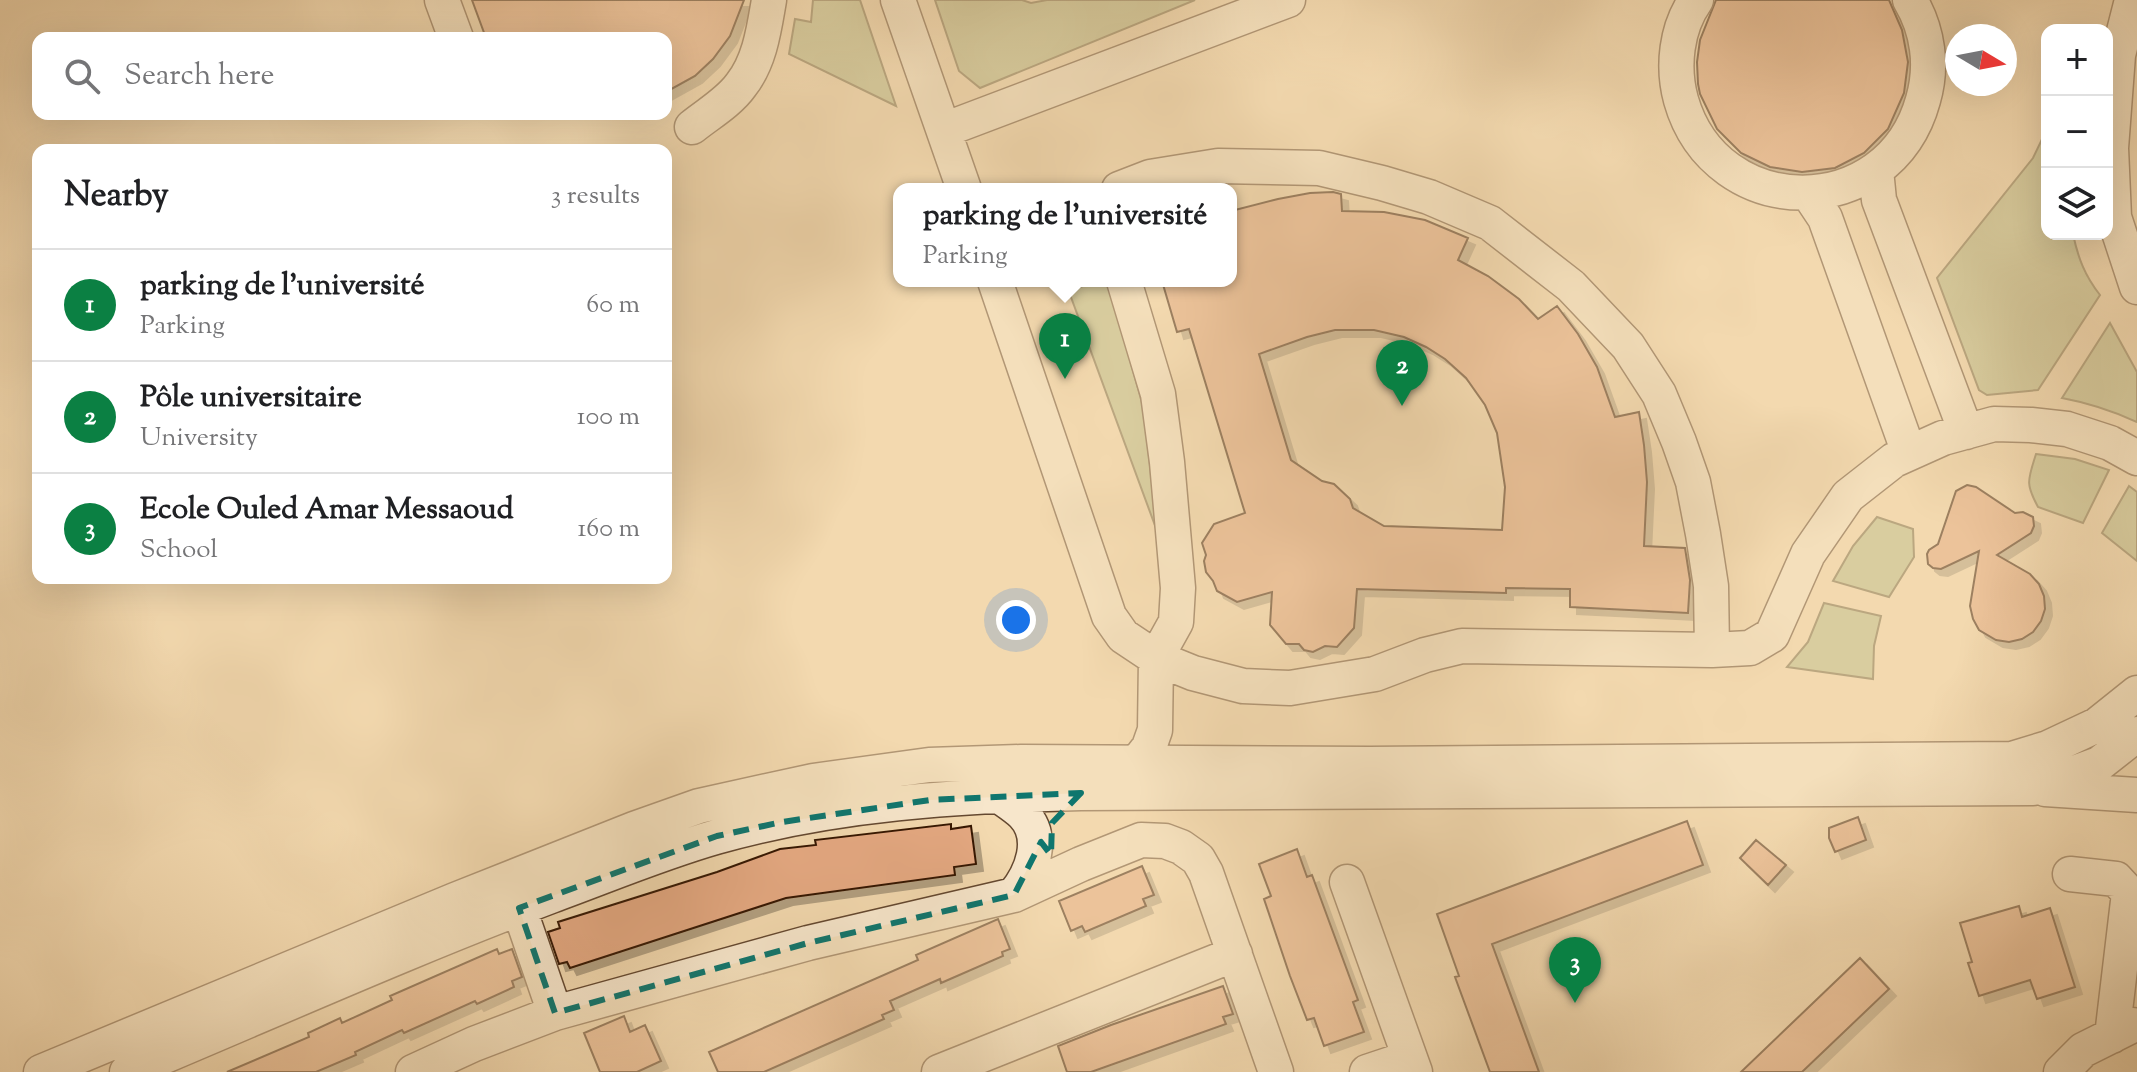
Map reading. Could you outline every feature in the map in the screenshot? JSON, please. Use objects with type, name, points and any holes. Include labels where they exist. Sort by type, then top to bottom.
[{"type":"street","points":[[442,0],[454,32]]},
{"type":"street","points":[[692,127],[741,85],[763,37],[769,0]]},
{"type":"street","points":[[898,0],[962,183]]},
{"type":"street","points":[[944,130],[1288,0]]},
{"type":"street","points":[[1696,0],[1689,9],[1677,45],[1677,83],[1687,119],[1707,151],[1736,175],[1771,190],[1809,194],[1845,186],[1876,170],[1901,146],[1919,116],[1928,83],[1928,48],[1919,15],[1910,0]]},
{"type":"street","points":[[2132,0],[2118,55],[2111,148],[2114,217],[2137,287]]},
{"type":"street","points":[[1134,183],[1150,177],[1218,166],[1319,168],[1429,197],[1490,223],[1571,286],[1628,346],[1659,394],[1679,442],[1693,482],[1703,534],[1711,586],[1712,650]]},
{"type":"street","points":[[1876,170],[1879,200],[1966,432]]},
{"type":"street","points":[[1809,194],[1825,218],[1909,453]]},
{"type":"street","points":[[997,287],[1109,616],[1123,636],[1156,658],[1193,673],[1243,686],[1290,688],[1375,674],[1425,655],[1462,646],[1750,648],[1772,635],[1808,554],[1848,496],[1894,460],[1943,438],[1994,424],[2067,429],[2110,443],[2137,458]]},
{"type":"street","points":[[1126,287],[1158,394],[1178,588],[1176,622],[1156,658],[1155,730],[1149,747],[1136,764]]},
{"type":"street","points":[[2012,759],[2048,748],[2097,725],[2137,693]]},
{"type":"street","points":[[2097,725],[2094,747],[2099,764],[2110,778],[2137,794]]},
{"type":"street","points":[[1155,730],[1161,743],[1184,764]]},
{"type":"street","points":[[2033,788],[2099,764],[2137,734]]},
{"type":"street","points":[[41,1072],[546,863],[699,806],[813,781],[929,765],[1021,762],[1369,764],[2012,759],[2137,765]]},
{"type":"street","points":[[127,1072],[519,908],[651,858],[717,836],[851,808],[998,795],[1081,793],[2033,788],[2137,794]]},
{"type":"street","points":[[413,1072],[474,1044],[555,1013],[794,946],[1014,895],[1053,852],[1052,823],[1065,804],[1081,793]]},
{"type":"street","points":[[998,795],[1025,816],[1053,852]]},
{"type":"street","points":[[1014,895],[1025,881],[1035,849],[1053,852],[1141,840],[1165,841],[1181,847],[1198,859],[1206,873],[1276,1072]]},
{"type":"street","points":[[2061,1072],[2083,1050],[2125,1030],[2129,893],[2116,879],[2070,874]]},
{"type":"street","points":[[1347,882],[1412,1065],[1367,1072]]},
{"type":"street","points":[[519,908],[555,1013]]},
{"type":"street","points":[[939,1072],[1235,954]]},
{"type":"highlighted area","points":[[1081,793],[1052,823],[1051,855],[1041,842],[1014,895],[808,943],[555,1013],[519,908],[717,836],[782,822],[930,800]]},
{"type":"green space","points":[[813,0],[860,0],[896,106],[789,54],[795,19],[811,22]]},
{"type":"green space","points":[[935,0],[1022,0],[1031,3],[1047,0],[1195,0],[980,88],[959,71]]},
{"type":"green space","points":[[2041,141],[2041,240],[2074,240],[2083,266],[2100,295],[2038,390],[1987,395],[1979,390],[1937,278],[2033,158]]},
{"type":"green space","points":[[1110,287],[1144,410],[1157,531],[1068,289]]},
{"type":"green space","points":[[2110,323],[2137,372],[2137,422],[2062,398]]},
{"type":"green space","points":[[2036,454],[2075,459],[2109,470],[2083,523],[2038,507],[2029,481]]},
{"type":"green space","points":[[2129,486],[2137,492],[2137,561],[2102,533]]},
{"type":"green space","points":[[1877,517],[1913,529],[1914,557],[1889,597],[1833,581],[1853,546]]},
{"type":"green space","points":[[1824,603],[1881,616],[1874,646],[1873,679],[1787,667],[1808,642]]},
{"type":"building","points":[[472,0],[744,0],[730,36],[713,59],[695,76],[672,89],[672,32],[484,32]]},
{"type":"building","points":[[1716,0],[1889,0],[1902,30],[1908,62],[1904,93],[1888,129],[1864,153],[1835,168],[1802,172],[1770,167],[1741,153],[1717,129],[1698,84],[1700,40]]},
{"type":"building","points":[[1333,192],[1341,194],[1342,211],[1384,212],[1425,220],[1468,238],[1458,260],[1488,276],[1519,299],[1538,319],[1557,306],[1597,367],[1615,417],[1639,412],[1647,482],[1644,546],[1685,548],[1690,580],[1688,613],[1570,607],[1570,589],[1506,588],[1506,593],[1357,589],[1354,628],[1337,647],[1325,646],[1313,652],[1304,650],[1299,644],[1286,644],[1270,625],[1272,592],[1237,602],[1217,591],[1206,572],[1202,543],[1214,524],[1245,513],[1189,329],[1177,332],[1164,287],[1237,287],[1237,209],[1278,199]],"holes":[[[1335,330],[1374,330],[1404,337],[1445,359],[1466,378],[1485,405],[1497,433],[1505,487],[1502,530],[1384,526],[1353,508],[1350,499],[1334,484],[1322,481],[1291,460],[1259,354]]]},
{"type":"building","points":[[1967,485],[1976,487],[2015,513],[2023,512],[2033,517],[2031,533],[1997,555],[2030,574],[2044,596],[2045,609],[2041,621],[2033,632],[2022,639],[2009,642],[1996,640],[1979,630],[1973,619],[1970,606],[1979,551],[1941,569],[1928,564],[1927,554],[1938,544],[1956,491]]},
{"type":"building","points":[[1858,817],[1866,840],[1835,852],[1829,838],[1829,828]]},
{"type":"building","points":[[1687,821],[1703,865],[1492,944],[1539,1072],[1490,1072],[1455,977],[1459,976],[1437,914]]},
{"type":"building","points":[[951,824],[951,829],[971,826],[976,864],[954,867],[955,875],[786,898],[570,968],[567,962],[559,964],[548,932],[560,928],[558,922],[780,849],[816,845],[815,840]]},
{"type":"building","points":[[1756,840],[1786,865],[1768,885],[1740,858]]},
{"type":"building","points":[[1297,849],[1307,877],[1312,875],[1358,1000],[1353,1002],[1364,1032],[1324,1046],[1314,1018],[1307,1020],[1290,976],[1264,899],[1271,896],[1259,864]]},
{"type":"building","points":[[1142,866],[1154,895],[1143,899],[1146,906],[1085,932],[1082,926],[1071,931],[1059,901]]},
{"type":"building","points":[[2019,906],[2022,917],[2050,908],[2075,987],[2037,999],[2030,980],[1979,996],[1960,923]]},
{"type":"building","points":[[998,919],[1010,949],[1002,952],[1003,956],[890,1001],[894,1010],[882,1015],[884,1019],[764,1072],[718,1072],[709,1052],[918,960],[916,955]]},
{"type":"building","points":[[497,949],[499,954],[512,949],[522,977],[512,981],[514,987],[477,1004],[475,1001],[404,1033],[402,1030],[316,1072],[227,1072],[309,1037],[308,1033],[340,1018],[342,1023],[392,1000],[390,996]]},
{"type":"building","points":[[1860,958],[1889,989],[1802,1072],[1741,1072]]},
{"type":"building","points":[[1223,986],[1233,1014],[1223,1017],[1226,1024],[1091,1072],[1067,1072],[1058,1046]]},
{"type":"building","points":[[624,1016],[630,1032],[645,1025],[661,1061],[637,1072],[600,1072],[584,1033]]},
{"type":"place","name":"parking de l'université","points":[[1065,379]]},
{"type":"place","name":"Pôle universitaire","points":[[1402,406]]},
{"type":"place","name":"Ecole Ouled Amar Messaoud","points":[[1575,1003]]}]
